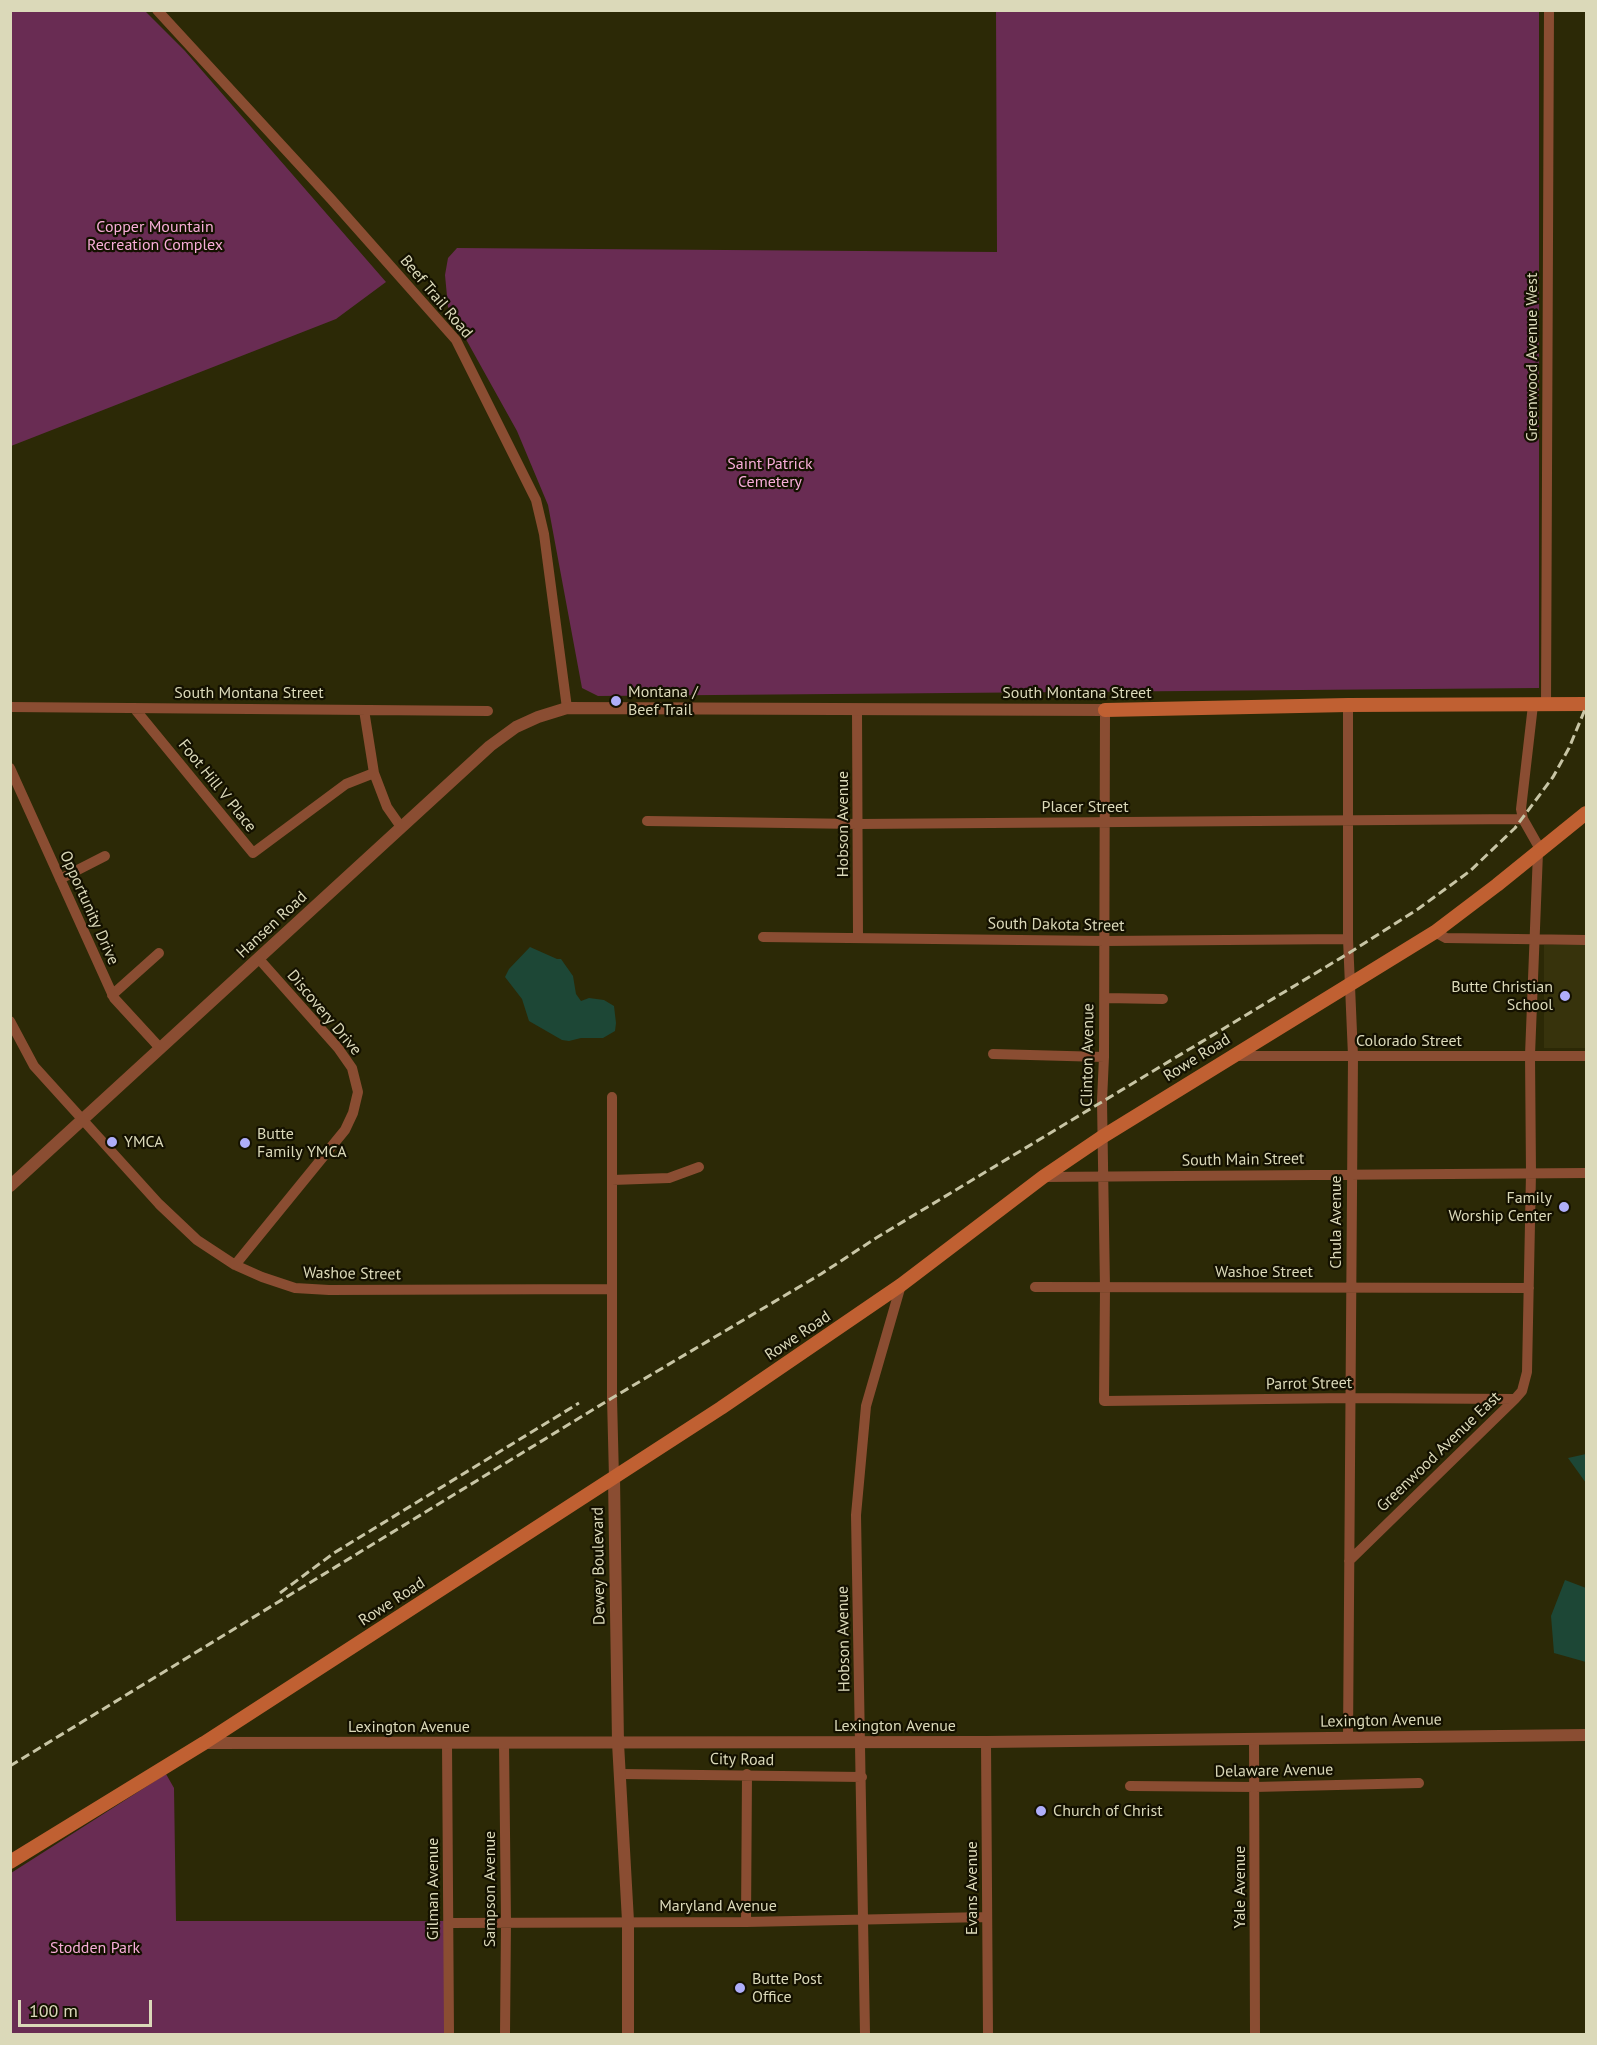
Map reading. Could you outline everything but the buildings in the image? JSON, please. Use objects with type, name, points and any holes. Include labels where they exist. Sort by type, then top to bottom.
[{"type":"main road","name":"South Montana Street","points":[[1105,710],[1348,705],[1587,704]]},
{"type":"main road","name":"Rowe Road","points":[[10,1862],[204,1743],[614,1478],[901,1285],[1044,1177],[1102,1137],[1435,932],[1584,817]]},
{"type":"street","name":"Beef Trail Road","points":[[157,10],[331,199],[456,340],[536,500],[544,534],[567,708]]},
{"type":"street","name":"Greenwood Avenue West","points":[[1523,819],[1522,794],[1539,705],[1548,10]]},
{"type":"street","name":"Chula Avenue","points":[[1348,705],[1348,939],[1353,1056],[1348,1738]]},
{"type":"street","name":"South Montana Street","points":[[10,707],[488,711]]},
{"type":"street","name":"Foot Hill V Place","points":[[134,708],[253,853],[346,784],[374,773]]},
{"type":"street","name":"South Montana Street","points":[[567,708],[1105,710]]},
{"type":"street","name":"Hansen Road","points":[[10,1186],[490,746],[516,727],[545,714],[567,708]]},
{"type":"street","points":[[364,710],[374,773],[387,807],[400,827]]},
{"type":"street","name":"Hobson Avenue","points":[[857,710],[858,937]]},
{"type":"street","name":"Clinton Avenue","points":[[1104,1401],[1105,1288],[1101,1101],[1104,1057],[1105,710]]},
{"type":"street","name":"Opportunity Drive","points":[[10,768],[112,994],[121,1007],[160,1048]]},
{"type":"street","name":"Placer Street","points":[[647,821],[858,824],[1523,819]]},
{"type":"street","points":[[1523,819],[1539,850],[1533,940],[1530,1055],[1532,1173]]},
{"type":"street","points":[[60,879],[105,856]]},
{"type":"street","points":[[1435,932],[1446,938],[1587,940]]},
{"type":"street","name":"South Dakota Street","points":[[763,937],[1104,941],[1348,939]]},
{"type":"street","points":[[112,994],[159,953]]},
{"type":"street","name":"Discovery Drive","points":[[235,1265],[345,1130],[353,1113],[358,1092],[352,1068],[338,1048],[259,959]]},
{"type":"street","points":[[1104,998],[1163,999]]},
{"type":"street","points":[[10,1021],[33,1066],[82,1119]]},
{"type":"street","points":[[993,1054],[1104,1057]]},
{"type":"street","name":"Colorado Street","points":[[1231,1056],[1587,1056]]},
{"type":"street","name":"Dewey Boulevard","points":[[612,1097],[618,1743],[628,1921],[628,2034]]},
{"type":"street","name":"Washoe Street","points":[[82,1119],[159,1204],[197,1240],[235,1265],[295,1288],[329,1290],[612,1289]]},
{"type":"street","points":[[612,1180],[669,1178],[699,1167]]},
{"type":"street","name":"Greenwood Avenue East","points":[[1348,1561],[1522,1391],[1527,1372],[1532,1173]]},
{"type":"street","name":"South Main Street","points":[[1044,1177],[1587,1173]]},
{"type":"street","name":"Hobson Avenue","points":[[865,2034],[865,1920],[856,1515],[866,1406],[901,1285]]},
{"type":"street","name":"Washoe Street","points":[[1035,1287],[1529,1288]]},
{"type":"street","name":"Parrot Street","points":[[1104,1401],[1349,1398],[1515,1399]]},
{"type":"street","name":"Lexington Avenue","points":[[204,1743],[986,1742],[1587,1735]]},
{"type":"street","name":"Yale Avenue","points":[[1254,1739],[1255,2034]]},
{"type":"street","name":"Evans Avenue","points":[[986,1742],[988,2034]]},
{"type":"street","name":"Gilman Avenue","points":[[447,1743],[449,2034]]},
{"type":"street","name":"Sampson Avenue","points":[[504,1743],[505,2034]]},
{"type":"street","name":"City Road","points":[[621,1774],[862,1777]]},
{"type":"street","points":[[746,1922],[747,1774]]},
{"type":"street","name":"Delaware Avenue","points":[[1130,1786],[1255,1787],[1419,1783]]},
{"type":"street","name":"Maryland Avenue","points":[[449,1923],[746,1922],[987,1917]]},
{"type":"shaded area","name":"Butte Christian School","points":[[1544,945],[1586,945],[1586,1048],[1544,1048]]},
{"type":"shaded area","points":[[530,947],[561,959],[573,976],[576,994],[581,1001],[589,998],[604,1000],[614,1006],[615,1031],[603,1038],[581,1038],[569,1041],[562,1040],[529,1021],[522,999],[505,977],[509,969]]},
{"type":"shaded area","points":[[1586,1454],[1586,1483],[1568,1458]]},
{"type":"shaded area","points":[[1565,1580],[1586,1588],[1586,1662],[1554,1653],[1551,1616]]},
{"type":"green space","name":"Copper Mountain Recreation Complex","points":[[11,10],[145,11],[185,51],[386,282],[336,319],[11,446]]},
{"type":"green space","name":"Saint Patrick Cemetery","points":[[996,11],[1539,11],[1539,688],[598,696],[582,688],[548,505],[517,431],[448,307],[445,275],[448,258],[457,248],[997,252]]},
{"type":"green space","name":"Stodden Park","points":[[166,1774],[174,1788],[176,1921],[445,1921],[445,2034],[11,2034],[11,1873]]},
{"type":"railway","points":[[10,1766],[1418,909],[1470,871],[1515,828],[1553,777],[1569,748],[1586,707]]},
{"type":"railway","points":[[280,1593],[334,1553],[579,1403]]},
{"type":"place","name":"Montana / Beef Trail","points":[[616,701]]},
{"type":"place","name":"Butte Christian School","points":[[1565,996]]},
{"type":"place","name":"YMCA","points":[[112,1142]]},
{"type":"place","name":"Butte Family YMCA","points":[[245,1143]]},
{"type":"place","name":"Family Worship Center","points":[[1564,1207]]},
{"type":"place","name":"Church of Christ","points":[[1041,1811]]},
{"type":"place","name":"Butte Post Office","points":[[740,1988]]}]
